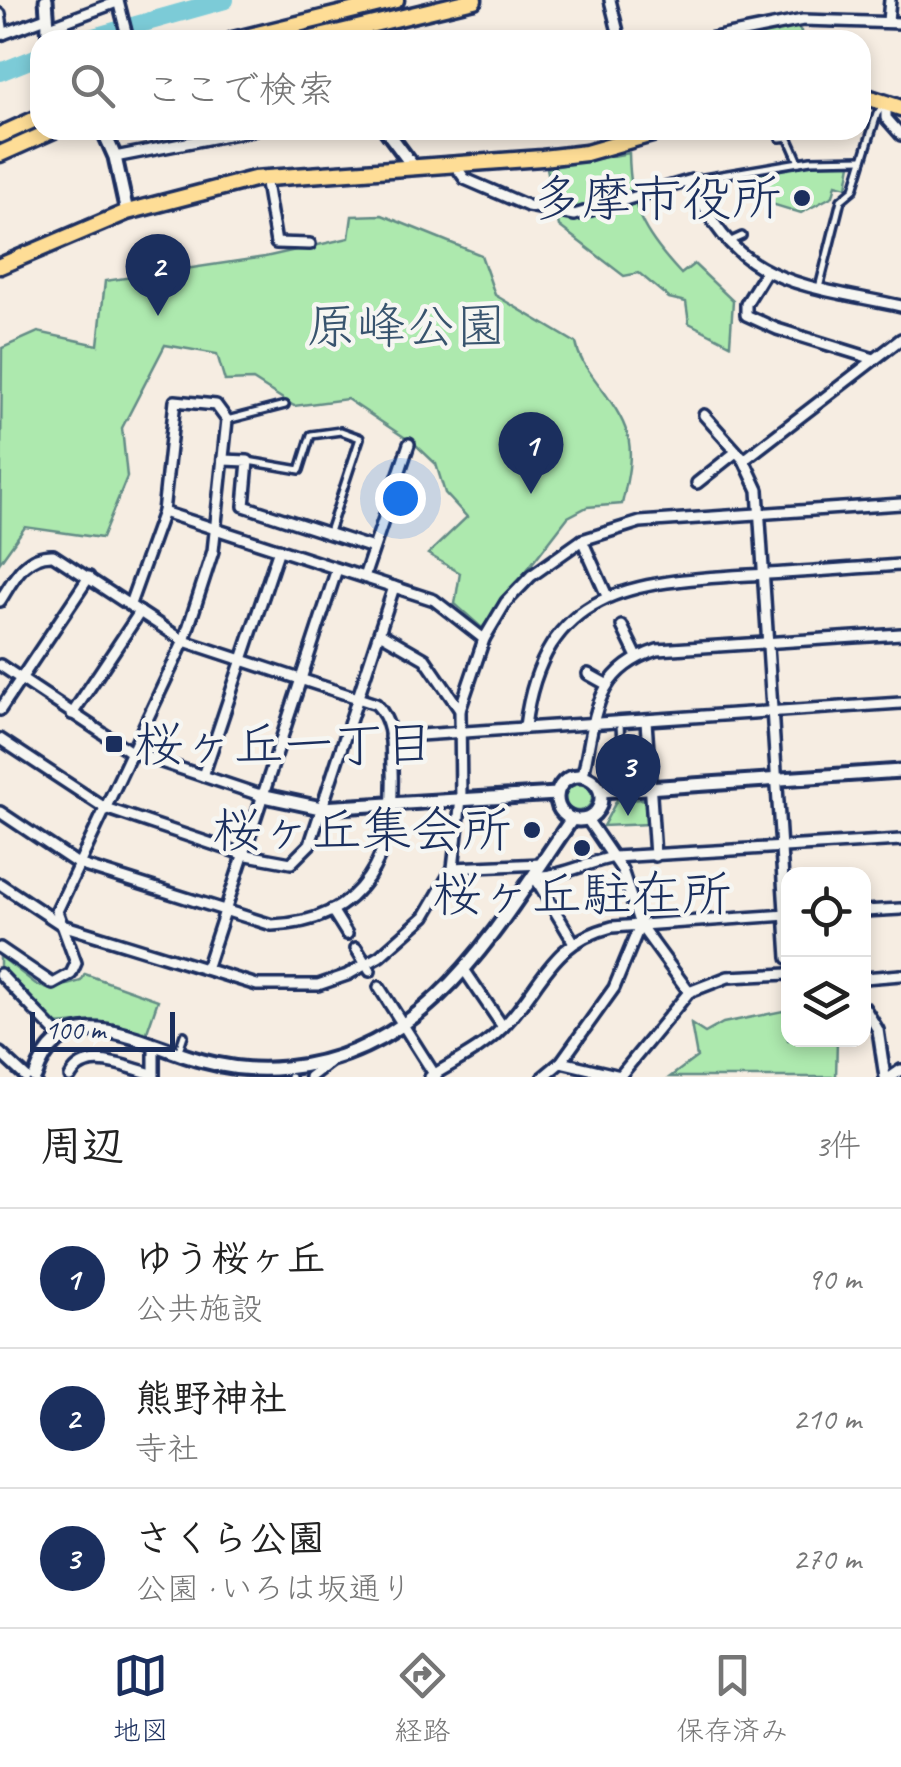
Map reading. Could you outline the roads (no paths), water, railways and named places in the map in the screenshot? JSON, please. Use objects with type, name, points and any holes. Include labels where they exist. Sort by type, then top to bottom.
[{"type":"main road","points":[[273,30],[396,0]]},
{"type":"main road","points":[[365,30],[474,0]]},
{"type":"main road","points":[[338,14],[342,30]]},
{"type":"main road","points":[[871,99],[901,108]]},
{"type":"main road","points":[[0,135],[30,122]]},
{"type":"main road","points":[[0,154],[32,140]]},
{"type":"main road","points":[[0,266],[127,212],[265,177],[586,153],[631,140]]},
{"type":"street","points":[[46,0],[47,29],[118,3],[125,30]]},
{"type":"street","points":[[610,0],[618,30]]},
{"type":"street","points":[[888,22],[890,0]]},
{"type":"street","points":[[0,14],[2,35],[30,31]]},
{"type":"street","points":[[753,30],[804,20],[901,22]]},
{"type":"street","points":[[886,103],[886,118],[901,135]]},
{"type":"street","points":[[107,140],[127,212]]},
{"type":"street","points":[[115,157],[203,140]]},
{"type":"street","points":[[394,140],[412,164]]},
{"type":"street","points":[[453,163],[465,178],[480,186],[528,206],[574,215],[692,180],[708,220],[728,243],[765,273],[901,306]]},
{"type":"street","points":[[265,177],[276,243],[310,244]]},
{"type":"street","points":[[765,273],[746,304],[746,314],[777,329],[874,359]]},
{"type":"street","points":[[697,484],[901,339]]},
{"type":"street","points":[[0,948],[42,980],[63,982],[76,962],[56,912],[184,642],[216,528],[227,420],[207,402],[175,402],[163,512],[130,604]]},
{"type":"street","points":[[704,415],[754,476],[760,514],[783,867]]},
{"type":"street","points":[[364,577],[408,444]]},
{"type":"street","points":[[223,460],[248,462],[244,506],[374,548]]},
{"type":"street","points":[[0,884],[62,925],[256,985],[318,985],[368,967],[424,916],[453,868],[461,799],[460,710],[484,639],[506,602],[531,576],[582,540],[640,522],[901,504]]},
{"type":"street","points":[[163,512],[451,609],[484,639]]},
{"type":"street","points":[[582,540],[607,596]]},
{"type":"street","points":[[203,776],[279,549]]},
{"type":"street","points":[[0,602],[26,564],[39,556],[58,556],[184,642],[376,704],[385,714],[390,737],[393,804],[386,850],[374,871],[332,910],[290,924],[253,922],[78,864],[0,812]]},
{"type":"street","points":[[525,726],[538,670],[555,640],[583,612],[607,596],[656,581],[901,565]]},
{"type":"street","points":[[206,969],[337,569]]},
{"type":"street","points":[[0,710],[89,578]]},
{"type":"street","points":[[0,738],[105,808],[242,854],[291,863],[310,844],[394,588]]},
{"type":"street","points":[[72,714],[140,612]]},
{"type":"street","points":[[622,626],[638,656]]},
{"type":"street","points":[[380,633],[426,659],[460,710]]},
{"type":"street","points":[[583,775],[593,723],[606,684],[638,656],[657,650],[901,634]]},
{"type":"street","points":[[0,665],[131,752],[260,795],[320,808],[557,794]]},
{"type":"street","points":[[588,674],[606,684]]},
{"type":"street","points":[[390,737],[901,703]]},
{"type":"street","points":[[646,720],[655,856]]},
{"type":"street","points":[[601,791],[600,806],[587,819],[572,819],[558,806],[557,794],[569,777],[583,775],[601,791],[901,771]]},
{"type":"street","points":[[35,1077],[44,1053],[60,1037],[89,1028],[225,1066],[289,1075],[332,1060],[441,998],[466,971],[572,819]]},
{"type":"street","points":[[587,819],[614,857],[630,889],[640,925],[690,992]]},
{"type":"street","points":[[534,876],[548,877],[577,864],[614,857],[901,840]]},
{"type":"street","points":[[453,868],[542,864]]},
{"type":"street","points":[[534,876],[573,941]]},
{"type":"street","points":[[871,911],[901,909]]},
{"type":"street","points":[[332,910],[347,934]]},
{"type":"street","points":[[380,987],[434,1076],[503,1027],[560,952],[588,933],[640,925],[781,915]]},
{"type":"street","points":[[544,1077],[561,1062],[626,968],[640,925]]},
{"type":"street","points":[[356,948],[368,967]]},
{"type":"street","points":[[466,971],[503,1027]]},
{"type":"street","points":[[0,974],[60,1037]]},
{"type":"street","points":[[561,1062],[620,1076],[690,992],[728,977],[781,974]]},
{"type":"street","points":[[871,977],[901,975]]},
{"type":"street","points":[[871,1019],[878,1030],[888,1077],[901,1070]]},
{"type":"street","points":[[70,1077],[76,1067],[94,1060],[154,1076],[154,1046]]},
{"type":"street","points":[[0,1053],[26,1077]]},
{"type":"street","points":[[310,1077],[332,1060]]},
{"type":"lane","points":[[871,131],[876,114],[886,103]]},
{"type":"lane","points":[[791,140],[799,162]]},
{"type":"lane","points":[[819,288],[841,200],[854,190],[868,140]]},
{"type":"lane","points":[[692,180],[799,162],[863,159]]},
{"type":"lane","points":[[728,243],[742,236]]},
{"type":"lane","points":[[227,420],[285,405]]},
{"type":"lane","points":[[248,462],[300,470],[311,435],[341,431],[360,438],[329,532]]},
{"type":"lane","points":[[620,722],[621,746]]},
{"type":"lane","points":[[178,1053],[184,1035]]},
{"type":"waterway","points":[[118,30],[225,0]]},
{"type":"waterway","points":[[0,72],[30,60]]},
{"type":"place","name":"多摩市役所","points":[[802,198]]},
{"type":"place","name":"熊野神社","points":[[158,316]]},
{"type":"place","name":"ゆう桜ヶ丘","points":[[531,494]]},
{"type":"place","name":"桜ヶ丘一丁目","points":[[114,744]]},
{"type":"place","name":"さくら公園","points":[[628,816]]},
{"type":"place","name":"桜ヶ丘集会所","points":[[532,830]]},
{"type":"place","name":"桜ヶ丘駐在所","points":[[582,848]]},
{"type":"park label","name":"原峰公園","points":[[406,326]]}]
